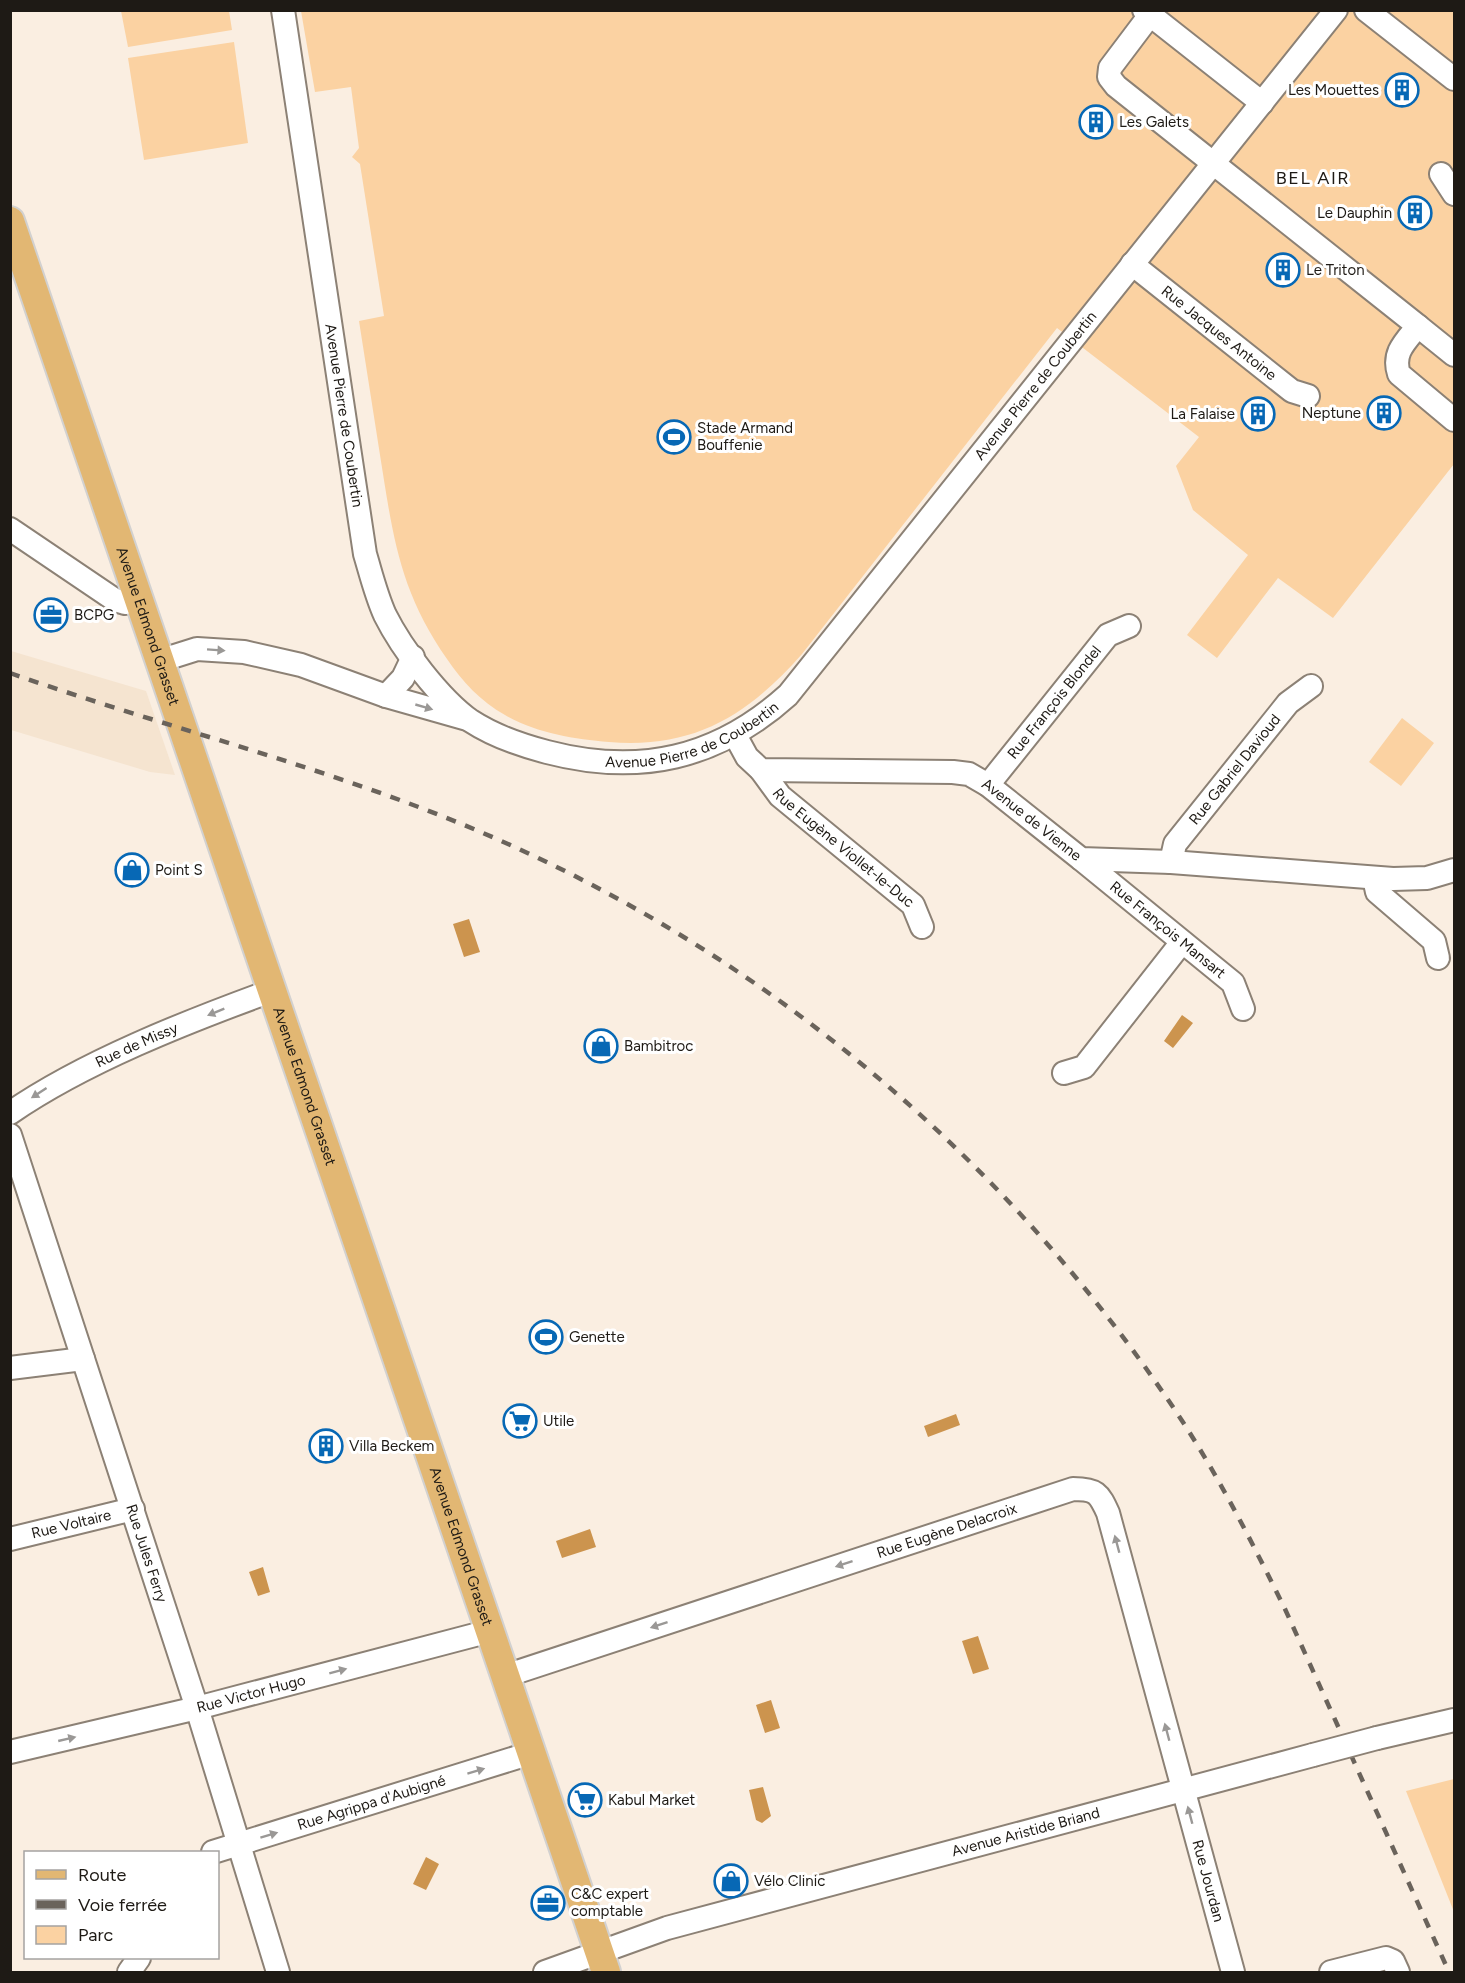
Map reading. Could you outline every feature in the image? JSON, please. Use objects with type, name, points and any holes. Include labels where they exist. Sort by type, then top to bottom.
[{"type":"main road","name":"Avenue Edmond Grasset","points":[[10,221],[602,1962]]},
{"type":"street","name":"Avenue Pierre de Coubertin","points":[[283,10],[365,554],[386,617],[413,657],[445,696],[470,720],[492,733],[526,746],[577,760],[613,762],[670,759],[735,735],[770,712],[806,675],[1336,10]]},
{"type":"street","points":[[1366,10],[1455,79]]},
{"type":"street","points":[[1262,103],[1147,13],[1110,68],[1110,76],[1116,86],[1455,355]]},
{"type":"street","points":[[1441,174],[1455,194]]},
{"type":"street","name":"Rue Jacques Antoine","points":[[1132,264],[1292,391],[1308,396]]},
{"type":"street","points":[[1418,326],[1397,353],[1395,363],[1399,374],[1451,411]]},
{"type":"street","points":[[10,529],[115,600],[125,603],[137,599]]},
{"type":"street","name":"Rue François Blondel","points":[[988,785],[1108,635],[1129,626]]},
{"type":"street","points":[[159,661],[197,649],[244,652],[301,665],[386,696],[470,720]]},
{"type":"street","points":[[386,696],[403,678],[413,657]]},
{"type":"street","name":"Rue Gabriel Davioud","points":[[1171,862],[1175,844],[1288,703],[1311,686]]},
{"type":"street","points":[[735,735],[747,757],[762,770]]},
{"type":"street","name":"Avenue de Vienne","points":[[762,770],[969,774],[988,785],[1081,859],[1171,862],[1374,878],[1427,878],[1455,870]]},
{"type":"street","name":"Rue Eugène Viollet-le-Duc","points":[[762,770],[780,796],[913,905],[922,927]]},
{"type":"street","name":"Rue François Mansart","points":[[1081,859],[1233,983],[1243,1009]]},
{"type":"street","points":[[1374,878],[1377,892],[1434,941],[1438,958]]},
{"type":"street","points":[[1064,1072],[1084,1067],[1182,942]]},
{"type":"street","name":"Rue de Missy","points":[[10,1113],[55,1084],[171,1030],[270,991]]},
{"type":"street","name":"Rue Jules Ferry","points":[[10,1135],[198,1708],[237,1845],[278,1972]]},
{"type":"street","points":[[10,1368],[83,1359]]},
{"type":"street","name":"Rue Eugène Delacroix","points":[[505,1676],[1073,1489],[1090,1489],[1101,1497],[1108,1513],[1182,1789]]},
{"type":"street","name":"Rue Voltaire","points":[[10,1539],[133,1509]]},
{"type":"street","name":"Rue Victor Hugo","points":[[10,1752],[198,1708],[490,1631]]},
{"type":"street","name":"Avenue Aristide Briand","points":[[545,1972],[602,1962],[667,1928],[1182,1789],[1455,1720]]},
{"type":"street","name":"Rue Agrippa d'Aubigné","points":[[216,1851],[531,1753]]},
{"type":"street","name":"Rue Jourdan","points":[[1182,1789],[1233,1972]]},
{"type":"street","points":[[1331,1972],[1386,1958],[1393,1961],[1398,1972]]},
{"type":"street","points":[[129,1972],[138,1959]]},
{"type":"shaded area","points":[[11,651],[146,691],[175,775],[150,772],[11,730]]},
{"type":"shaded area","points":[[469,919],[480,952],[464,957],[453,924]]},
{"type":"shaded area","points":[[1182,1015],[1193,1023],[1173,1048],[1164,1041]]},
{"type":"shaded area","points":[[956,1414],[960,1425],[928,1437],[924,1426]]},
{"type":"shaded area","points":[[590,1529],[596,1547],[562,1558],[556,1541]]},
{"type":"shaded area","points":[[263,1567],[270,1592],[258,1596],[249,1572]]},
{"type":"shaded area","points":[[978,1636],[989,1669],[973,1674],[962,1641]]},
{"type":"shaded area","points":[[771,1700],[780,1728],[765,1733],[756,1705]]},
{"type":"shaded area","points":[[763,1787],[771,1816],[762,1823],[756,1820],[749,1790]]},
{"type":"shaded area","points":[[426,1857],[439,1864],[426,1890],[413,1884]]},
{"type":"green space","points":[[121,11],[229,11],[232,30],[128,47]]},
{"type":"green space","name":"Stade Armand Bouffenie","points":[[301,11],[1454,11],[1454,464],[1333,618],[1278,578],[1217,658],[1187,635],[1248,555],[1193,510],[1176,466],[1199,437],[1057,328],[802,654],[782,676],[740,710],[718,724],[694,733],[668,740],[640,743],[569,737],[529,726],[488,704],[459,675],[431,634],[418,609],[400,562],[389,511],[359,321],[384,316],[360,164],[352,157],[359,148],[351,87],[315,92]]},
{"type":"green space","points":[[234,42],[248,143],[144,160],[128,58]]},
{"type":"green space","points":[[1402,718],[1434,743],[1401,786],[1369,762]]},
{"type":"green space","points":[[1454,1779],[1454,1912],[1406,1791]]},
{"type":"railway","points":[[10,673],[295,764],[408,803],[464,825],[568,873],[668,928],[764,990],[855,1058],[941,1134],[1021,1215],[1096,1302],[1164,1394],[1198,1446],[1285,1609],[1449,1972]]},
{"type":"place","name":"Les Mouettes","points":[[1402,90]]},
{"type":"place","name":"Les Galets","points":[[1096,122]]},
{"type":"place","name":"Le Dauphin","points":[[1415,213]]},
{"type":"place","name":"Le Triton","points":[[1283,270]]},
{"type":"place","name":"Neptune","points":[[1384,413]]},
{"type":"place","name":"La Falaise","points":[[1258,414]]},
{"type":"place","name":"Stade Armand Bouffenie","points":[[674,437]]},
{"type":"place","name":"BCPG","points":[[51,615]]},
{"type":"place","name":"Point S","points":[[132,870]]},
{"type":"place","name":"Bambitroc","points":[[601,1046]]},
{"type":"place","name":"Genette","points":[[546,1337]]},
{"type":"place","name":"Utile","points":[[520,1421]]},
{"type":"place","name":"Villa Beckem","points":[[326,1446]]},
{"type":"place","name":"Kabul Market","points":[[585,1800]]},
{"type":"place","name":"Vélo Clinic","points":[[731,1881]]},
{"type":"place","name":"C&C expert comptable","points":[[548,1903]]},
{"type":"district","name":"BEL AIR","points":[[1313,178]]}]
